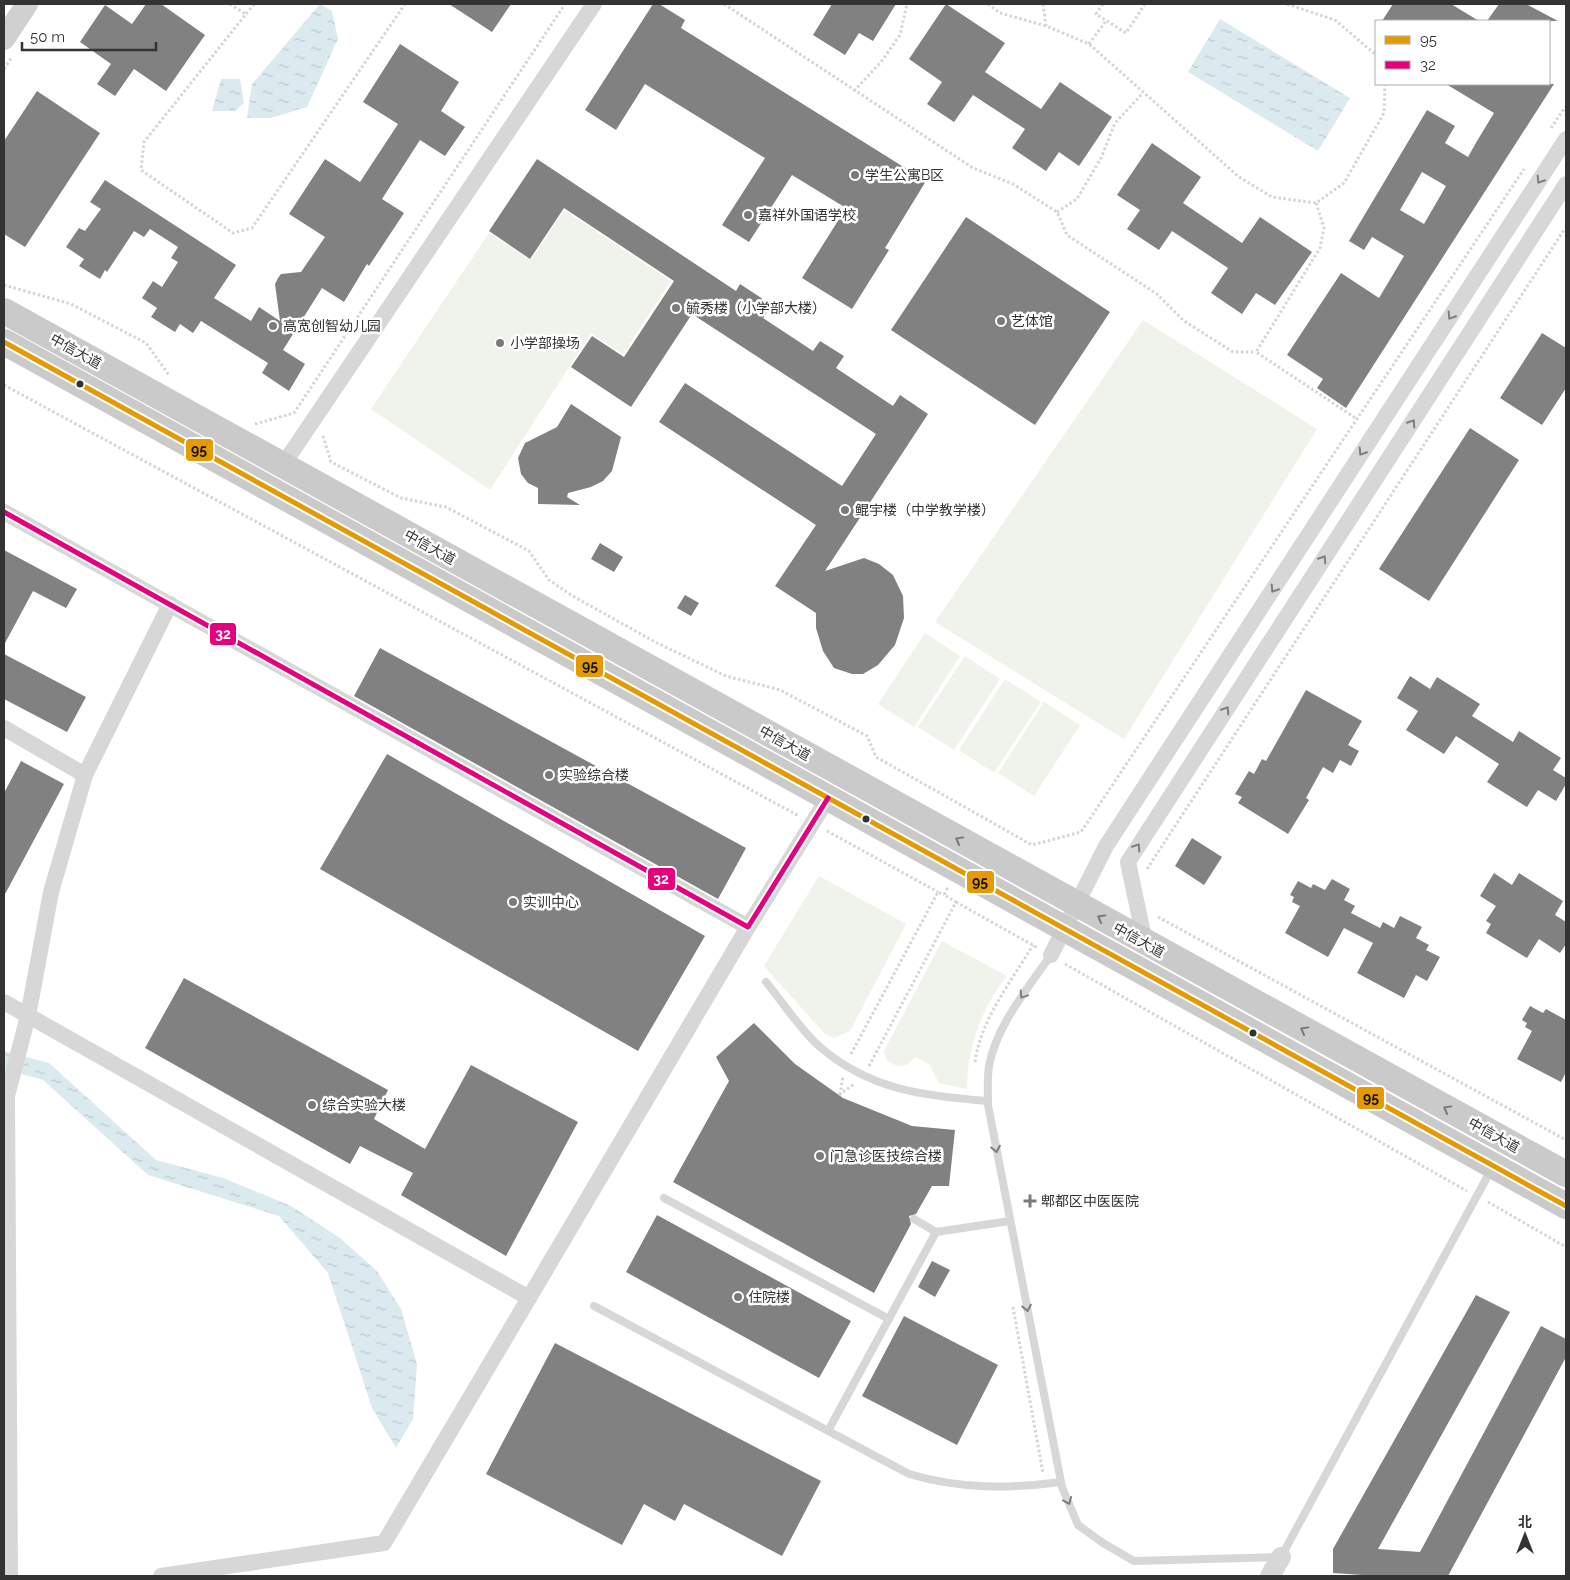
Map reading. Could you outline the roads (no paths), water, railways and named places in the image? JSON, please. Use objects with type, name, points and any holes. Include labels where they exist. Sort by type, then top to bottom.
[{"type":"main road","points":[[4,40],[27,4]]},
{"type":"main road","name":"中信大道","points":[[4,312],[1566,1174]]},
{"type":"main road","name":"中信大道","points":[[4,342],[1566,1206]]},
{"type":"street","points":[[283,465],[594,4]]},
{"type":"street","points":[[1050,955],[1106,846],[1566,139]]},
{"type":"street","points":[[1145,943],[1128,862],[1566,184]]},
{"type":"street","points":[[4,512],[748,927]]},
{"type":"street","points":[[10,1576],[7,1096],[28,1016],[51,892],[85,775],[170,604]]},
{"type":"street","points":[[4,728],[85,775]]},
{"type":"street","points":[[162,1576],[384,1543],[748,927],[828,798]]},
{"type":"street","points":[[4,1002],[529,1298]]},
{"type":"street","points":[[1270,1576],[1281,1557]]},
{"type":"lane","points":[[1050,955],[1015,1007],[1000,1035],[989,1066],[988,1100],[1061,1482],[1078,1526],[1134,1561],[1281,1557],[1493,1166]]},
{"type":"lane","points":[[766,982],[818,1046],[864,1076],[895,1089],[928,1096],[988,1100]]},
{"type":"lane","points":[[664,1198],[889,1319]]},
{"type":"lane","points":[[914,1219],[936,1232],[1010,1221]]},
{"type":"lane","points":[[828,1431],[936,1232]]},
{"type":"lane","points":[[594,1306],[909,1474],[939,1483],[982,1487],[1061,1482]]},
{"type":"water","points":[[320,4],[332,11],[338,39],[307,107],[271,118],[247,118],[252,84]]},
{"type":"water","points":[[1220,19],[1350,98],[1318,151],[1188,72]]},
{"type":"water","points":[[221,79],[240,79],[244,103],[235,111],[212,111]]},
{"type":"water","points":[[4,1051],[49,1063],[156,1160],[223,1178],[291,1206],[340,1238],[377,1271],[401,1309],[417,1364],[413,1419],[396,1448],[372,1408],[328,1273],[279,1216],[148,1175],[43,1080],[4,1069]]},
{"type":"place","name":"学生公寓B区","points":[[855,175]]},
{"type":"place","name":"嘉祥外国语学校","points":[[748,215]]},
{"type":"place","name":"毓秀楼（小学部大楼）","points":[[676,308]]},
{"type":"place","name":"艺体馆","points":[[1001,321]]},
{"type":"place","name":"高宽创智幼儿园","points":[[273,326]]},
{"type":"place","name":"小学部操场","points":[[500,343]]},
{"type":"place","name":"鲲宇楼（中学教学楼）","points":[[845,510]]},
{"type":"place","name":"实验综合楼","points":[[549,775]]},
{"type":"place","name":"实训中心","points":[[513,902]]},
{"type":"place","name":"综合实验大楼","points":[[312,1105]]},
{"type":"place","name":"门急诊医技综合楼","points":[[820,1156]]},
{"type":"place","name":"郫都区中医医院","points":[[1030,1201]]},
{"type":"place","name":"住院楼","points":[[738,1297]]}]
